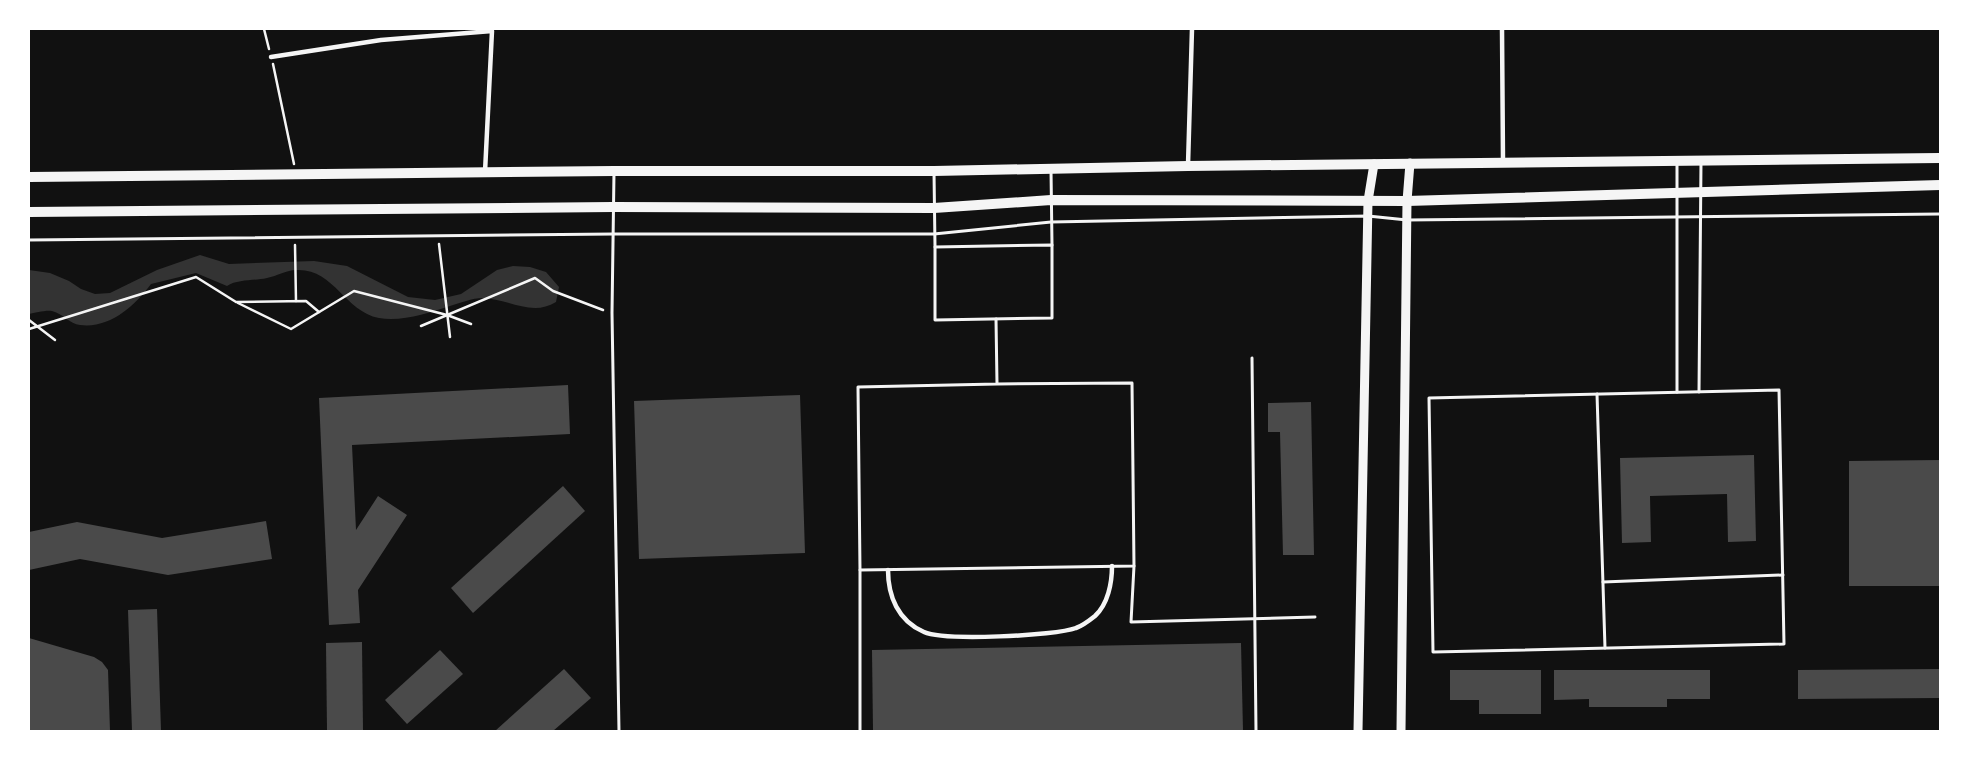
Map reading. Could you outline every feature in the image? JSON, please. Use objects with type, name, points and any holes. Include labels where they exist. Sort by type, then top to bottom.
[{"type":"main road","points":[[29,177],[614,171],[1051,170],[1410,163],[1940,158]]},
{"type":"main road","points":[[1401,731],[1407,201],[1410,163]]},
{"type":"main road","points":[[1358,731],[1368,201],[1374,164]]},
{"type":"main road","points":[[29,212],[614,207],[934,208],[1051,200],[1407,201],[1940,185]]},
{"type":"street","points":[[1188,166],[1192,29]]},
{"type":"street","points":[[1502,29],[1503,162]]},
{"type":"street","points":[[271,57],[381,40],[492,30],[485,172]]},
{"type":"street","points":[[888,570],[893,602],[906,621],[925,633],[951,636],[1055,633],[1078,628],[1096,615],[1108,596],[1112,566]]},
{"type":"lane","points":[[1677,161],[1677,392]]},
{"type":"lane","points":[[1699,392],[1701,161]]},
{"type":"lane","points":[[934,171],[935,320],[1052,318],[1051,170]]},
{"type":"lane","points":[[614,171],[612,313],[619,731]]},
{"type":"lane","points":[[29,240],[614,234],[934,234],[1051,222],[1368,216],[1407,220],[1940,214]]},
{"type":"lane","points":[[934,246],[1052,245]]},
{"type":"lane","points":[[996,319],[997,384]]},
{"type":"lane","points":[[1252,358],[1256,731]]},
{"type":"lane","points":[[860,731],[858,387],[1132,382],[1134,566],[1131,622],[1315,617]]},
{"type":"lane","points":[[1779,390],[1784,644],[1433,652],[1429,398],[1699,392],[1779,390]]},
{"type":"lane","points":[[1597,394],[1605,649]]},
{"type":"lane","points":[[860,570],[1134,566]]},
{"type":"lane","points":[[1603,582],[1783,575]]},
{"type":"path","points":[[264,29],[296,174]]},
{"type":"path","points":[[438,236],[450,337]]},
{"type":"path","points":[[295,237],[296,301]]},
{"type":"path","points":[[29,329],[196,278],[236,302],[291,329],[354,291],[439,313],[447,313],[471,324]]},
{"type":"path","points":[[421,326],[447,313],[535,278],[553,291],[612,313]]},
{"type":"path","points":[[236,302],[306,301],[319,312]]},
{"type":"path","points":[[29,320],[54,340]]},
{"type":"shaded area","points":[[200,255],[229,264],[314,261],[347,266],[408,297],[435,300],[461,294],[497,270],[513,266],[530,267],[546,272],[559,287],[556,302],[538,308],[529,308],[493,299],[479,298],[415,316],[388,319],[367,314],[330,282],[309,271],[293,270],[267,278],[236,282],[227,286],[196,273],[151,284],[129,308],[111,320],[101,323],[80,325],[52,311],[29,314],[29,270],[50,273],[95,294],[110,293],[157,270]]},
{"type":"building","points":[[568,385],[570,434],[352,445],[356,530],[378,496],[407,515],[358,590],[360,623],[329,625],[319,398]]},
{"type":"building","points":[[800,395],[805,553],[639,559],[634,401]]},
{"type":"building","points":[[1311,402],[1314,555],[1283,555],[1280,432],[1268,432],[1268,403]]},
{"type":"building","points":[[1754,455],[1756,541],[1728,542],[1727,494],[1650,496],[1651,542],[1622,543],[1620,458]]},
{"type":"building","points":[[1940,460],[1940,586],[1849,586],[1849,461]]},
{"type":"building","points":[[563,486],[585,511],[473,613],[451,588]]},
{"type":"building","points":[[266,521],[272,559],[168,575],[80,559],[29,570],[29,532],[77,522],[162,538]]},
{"type":"building","points":[[157,609],[161,731],[132,731],[128,610]]},
{"type":"building","points":[[29,638],[94,657],[102,662],[108,670],[110,731],[29,731]]},
{"type":"building","points":[[362,642],[363,731],[327,731],[326,643]]},
{"type":"building","points":[[1241,643],[1243,731],[873,731],[872,650]]},
{"type":"building","points":[[440,650],[463,674],[407,724],[385,700]]},
{"type":"building","points":[[564,669],[591,698],[553,731],[495,731]]},
{"type":"building","points":[[1940,669],[1940,698],[1798,699],[1798,670]]},
{"type":"building","points":[[1450,670],[1541,670],[1541,714],[1479,714],[1479,700],[1450,700]]},
{"type":"building","points":[[1554,670],[1710,670],[1710,699],[1667,699],[1667,707],[1589,707],[1589,699],[1554,700]]}]
